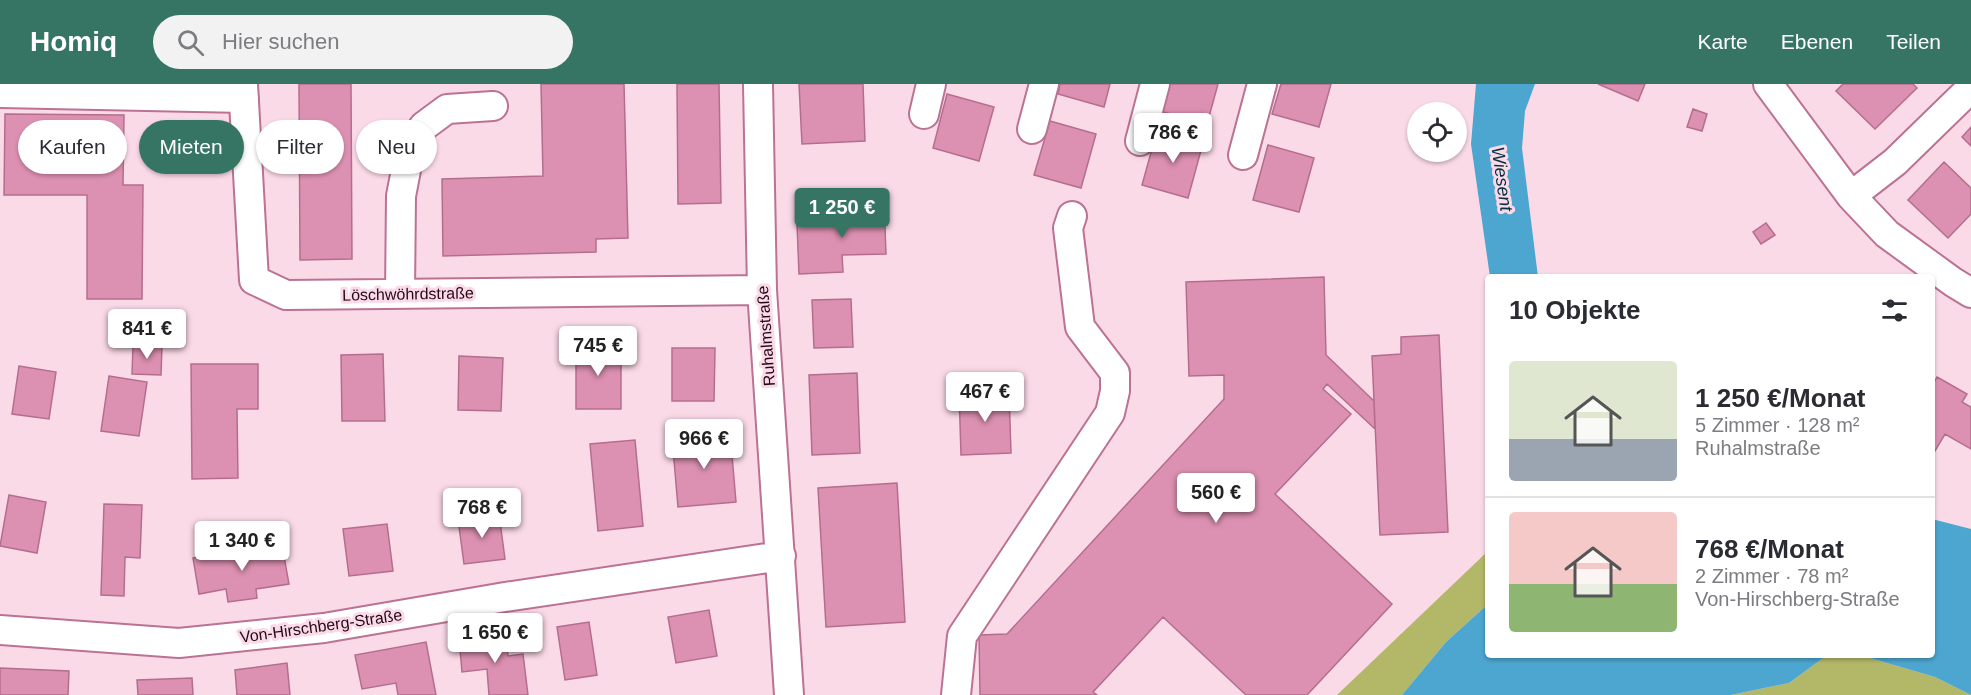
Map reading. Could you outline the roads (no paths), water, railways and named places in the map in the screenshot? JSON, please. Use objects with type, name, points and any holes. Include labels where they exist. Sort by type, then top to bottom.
[{"type":"street","name":"Ruhalmstraße","points":[[758,84],[762,290],[782,556],[789,695]]},
{"type":"street","points":[[924,114],[931,84]]},
{"type":"street","points":[[1032,129],[1044,84]]},
{"type":"street","points":[[1140,141],[1155,84]]},
{"type":"street","points":[[1243,155],[1262,84]]},
{"type":"street","points":[[1768,84],[1851,196],[1887,234],[1971,293]]},
{"type":"street","points":[[1851,196],[1895,162],[1971,88]]},
{"type":"street","name":"Löschwöhrdstraße","points":[[243,91],[254,280],[286,296],[762,290]]},
{"type":"street","points":[[0,93],[243,91]]},
{"type":"street","points":[[400,294],[401,196],[411,144],[424,126],[447,109],[493,106]]},
{"type":"street","points":[[956,695],[962,636],[1110,413],[1115,391],[1115,373],[1080,327],[1068,228],[1071,216]]},
{"type":"street","name":"Von-Hirschberg-Straße","points":[[0,630],[179,643],[324,628],[782,556]]},
{"type":"water","name":"Wiesent","points":[[1476,84],[1535,84],[1525,111],[1522,148],[1538,274],[1490,274],[1471,144]]},
{"type":"water","points":[[1935,520],[1971,529],[1971,695],[1935,677],[1870,658],[1935,658]]},
{"type":"water","points":[[1485,607],[1485,658],[1823,658],[1789,683],[1731,695],[1402,695],[1446,642]]}]
